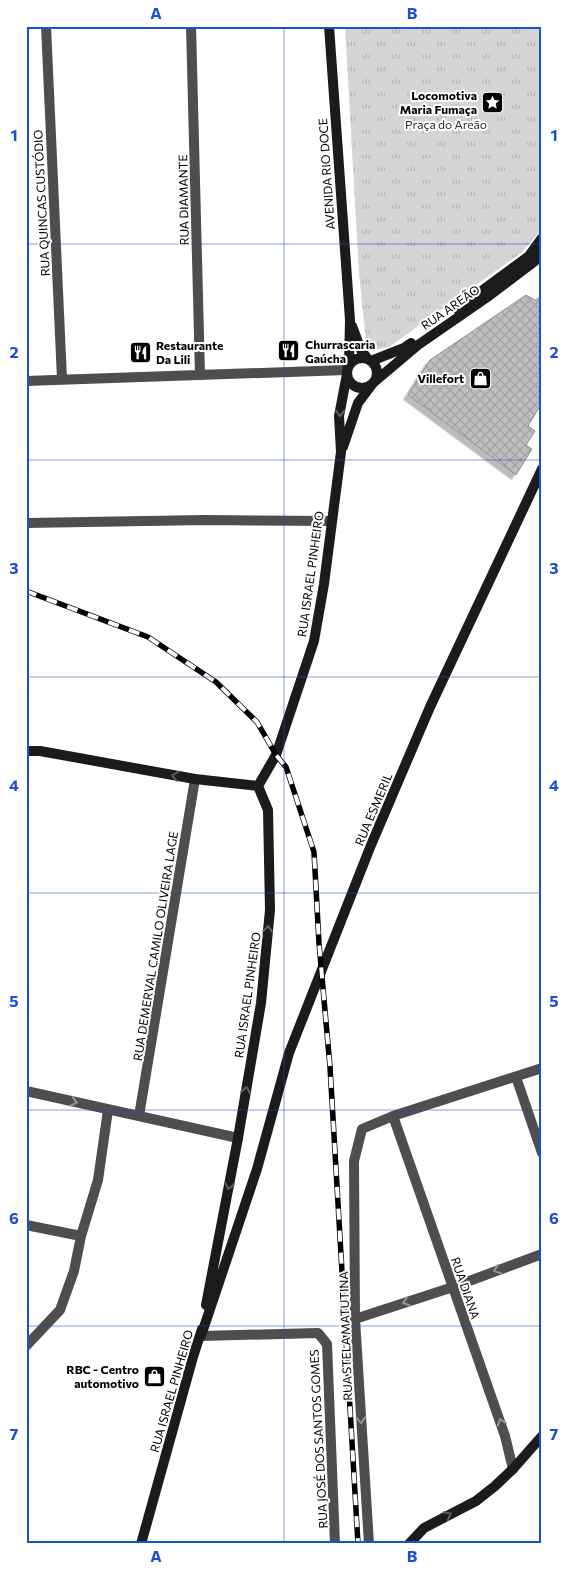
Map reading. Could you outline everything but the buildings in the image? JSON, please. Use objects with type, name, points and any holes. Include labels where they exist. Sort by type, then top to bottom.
[{"type":"street","name":"RUA QUINCAS CUSTÓDIO","points":[[46,26],[62,379]]},
{"type":"street","name":"RUA DIAMANTE","points":[[191,26],[200,374]]},
{"type":"street","name":"AVENIDA RIO DOCE","points":[[329,26],[350,320],[347,369]]},
{"type":"street","name":"RUA AREÃO","points":[[369,360],[404,348],[529,256],[542,238]]},
{"type":"street","name":"RUA AREÃO","points":[[373,383],[418,345],[500,287],[535,261],[542,253]]},
{"type":"street","name":"AVENIDA RIO DOCE","points":[[350,320],[361,350],[369,360]]},
{"type":"street","points":[[26,381],[347,369],[357,358],[369,360],[377,369],[377,374],[373,383],[364,388],[354,386],[348,378],[347,369]]},
{"type":"street","name":"RUA ISRAEL PINHEIRO","points":[[341,452],[339,416],[347,369]]},
{"type":"street","name":"RUA ISRAEL PINHEIRO","points":[[142,1544],[192,1357],[201,1336],[261,1003],[270,910],[268,810],[258,786],[276,755],[314,641],[324,584],[341,452],[358,403],[373,383]]},
{"type":"street","name":"RUA ESMERIL","points":[[201,1336],[257,1170],[289,1052],[371,845],[430,707],[542,469]]},
{"type":"street","points":[[26,523],[205,520],[331,521]]},
{"type":"street","points":[[26,751],[40,750],[195,779],[258,786]]},
{"type":"street","name":"RUA DEMERVAL CAMILO OLIVEIRA LAGE","points":[[139,1116],[195,779]]},
{"type":"street","points":[[393,1116],[542,1068]]},
{"type":"street","points":[[516,1077],[542,1153]]},
{"type":"street","points":[[26,1091],[238,1138]]},
{"type":"street","points":[[28,1340],[60,1310],[74,1271],[81,1236],[98,1180],[108,1110]]},
{"type":"street","name":"RUA STELA MATUTINA","points":[[369,1544],[355,1319],[354,1161],[362,1128],[393,1116]]},
{"type":"street","name":"RUA DIANA","points":[[393,1116],[505,1436],[513,1469]]},
{"type":"street","points":[[26,1225],[81,1236]]},
{"type":"street","points":[[355,1319],[452,1287],[542,1254]]},
{"type":"street","name":"RUA JOSÉ DOS SANTOS GOMES","points":[[201,1336],[318,1333],[327,1344],[335,1544]]},
{"type":"street","points":[[409,1544],[424,1528],[476,1501],[495,1486],[542,1436]]},
{"type":"green space","name":"Praça do Areão","points":[[345,26],[542,26],[542,229],[521,253],[389,347],[373,350],[366,342],[359,274]]},
{"type":"railway","points":[[26,591],[148,637],[216,682],[257,722],[276,755],[286,767],[314,852],[319,943],[330,1067],[358,1544]]},
{"type":"place","name":"Locomotiva Maria Fumaça","points":[[493,102]]},
{"type":"place","name":"Churrascaria Gaúcha","points":[[289,351]]},
{"type":"place","name":"Restaurante Da Lili","points":[[140,352]]},
{"type":"place","name":"Villefort","points":[[480,378]]},
{"type":"place","name":"RBC - Centro automotivo","points":[[155,1376]]}]
